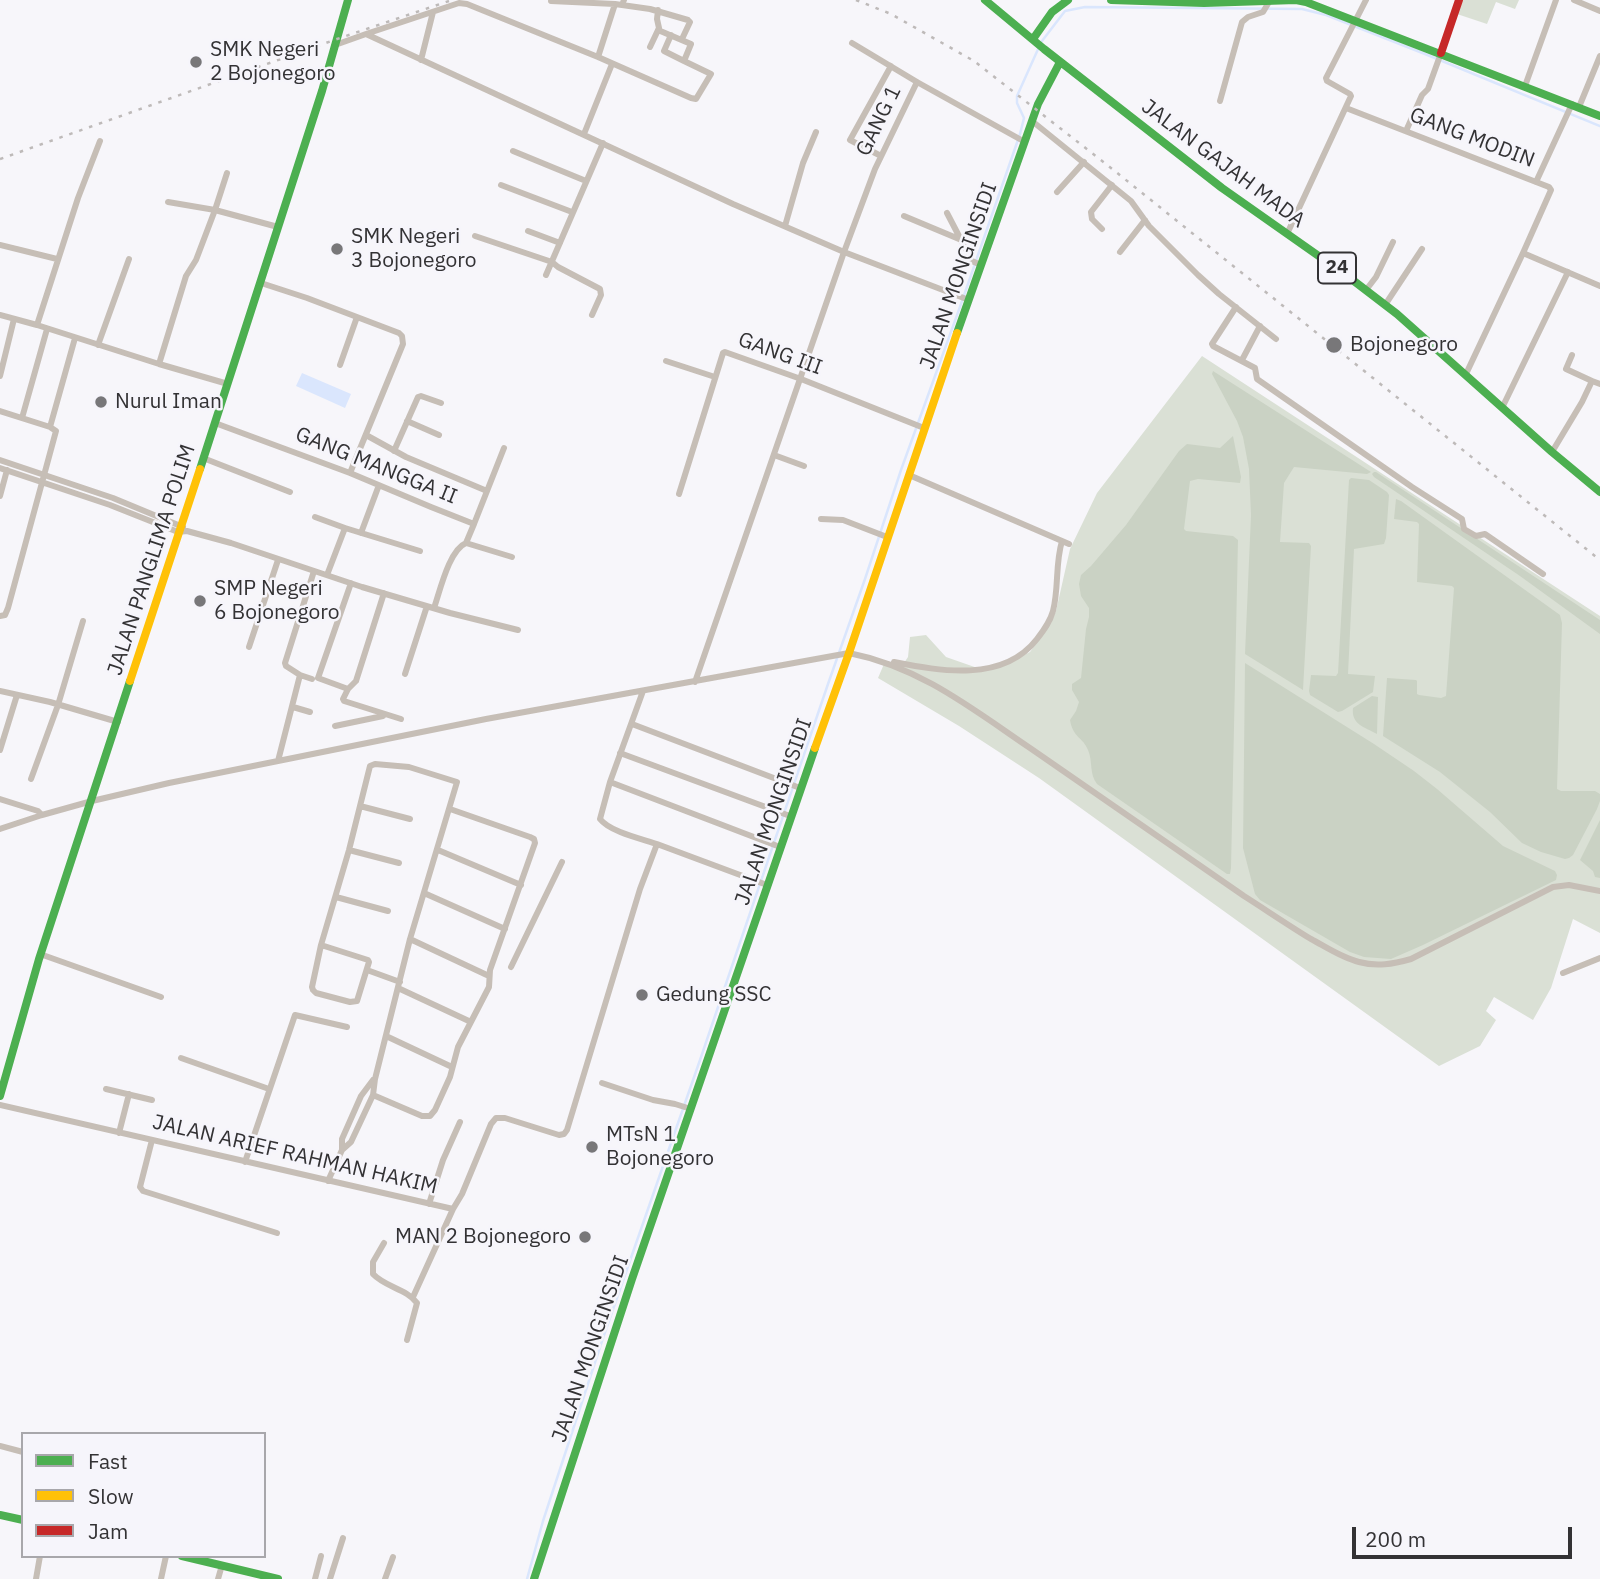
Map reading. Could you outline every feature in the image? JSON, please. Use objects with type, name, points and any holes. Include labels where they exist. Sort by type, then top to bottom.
[{"type":"main road","name":"JALAN PANGLIMA POLIM","points":[[0,1096],[40,954],[182,529],[322,91],[348,0]]},
{"type":"main road","name":"JALAN GAJAH MADA","points":[[985,0],[1222,188],[1385,304],[1600,492]]},
{"type":"main road","points":[[1034,40],[1049,15],[1058,5],[1068,0]]},
{"type":"main road","points":[[1111,0],[1266,6],[1280,1],[1306,2],[1354,23],[1441,53],[1600,116]]},
{"type":"main road","points":[[1441,53],[1459,0]]},
{"type":"main road","name":"JALAN MONGINSIDI","points":[[534,1579],[795,786],[846,653],[883,535],[909,475],[920,426],[1021,139],[1060,62]]},
{"type":"main road","points":[[0,1515],[21,1520]]},
{"type":"main road","points":[[191,1558],[278,1579]]},
{"type":"street","points":[[1287,234],[1351,95],[1326,78],[1366,0]]},
{"type":"street","points":[[1525,86],[1556,0]]},
{"type":"street","points":[[1573,0],[1600,11]]},
{"type":"street","points":[[551,1],[620,3],[657,10],[690,21],[682,39]]},
{"type":"street","points":[[335,45],[459,3],[467,4],[696,99],[711,75],[664,51],[671,35]]},
{"type":"street","points":[[598,57],[620,3]]},
{"type":"street","points":[[1220,101],[1242,23],[1266,6]]},
{"type":"street","points":[[650,47],[658,30],[657,10]]},
{"type":"street","points":[[421,60],[433,12]]},
{"type":"street","points":[[658,30],[692,44],[684,61]]},
{"type":"street","points":[[366,34],[733,204],[844,252],[965,299]]},
{"type":"street","points":[[852,43],[917,82]]},
{"type":"street","points":[[1406,131],[1441,53]]},
{"type":"street","points":[[1536,182],[1566,117],[1600,55]]},
{"type":"street","points":[[583,134],[612,64]]},
{"type":"street","points":[[881,156],[850,139],[891,66]]},
{"type":"street","name":"GANG 1","points":[[695,682],[844,252],[881,156],[917,82],[1021,139]]},
{"type":"street","name":"GANG MODIN","points":[[1346,107],[1549,187],[1550,192],[1523,253],[1465,374]]},
{"type":"street","points":[[1032,121],[1131,201],[1145,220],[1198,275],[1276,339]]},
{"type":"street","points":[[785,226],[803,163],[816,132]]},
{"type":"street","points":[[37,326],[57,259],[100,141]]},
{"type":"street","points":[[546,275],[603,143]]},
{"type":"street","points":[[513,151],[586,181]]},
{"type":"street","points":[[1057,192],[1084,162]]},
{"type":"street","points":[[159,364],[186,275],[196,260],[227,173]]},
{"type":"street","points":[[501,185],[572,212]]},
{"type":"street","points":[[1102,229],[1092,219],[1091,212],[1112,185]]},
{"type":"street","points":[[168,202],[215,210],[278,227]]},
{"type":"street","points":[[947,213],[959,239],[977,263]]},
{"type":"street","points":[[904,216],[959,239]]},
{"type":"street","points":[[1120,252],[1145,220]]},
{"type":"street","points":[[528,231],[560,243]]},
{"type":"street","points":[[475,236],[552,262],[600,289],[601,295],[592,315]]},
{"type":"street","points":[[1366,290],[1377,277],[1393,242]]},
{"type":"street","points":[[0,245],[57,259]]},
{"type":"street","points":[[1385,304],[1422,249]]},
{"type":"street","points":[[1523,253],[1600,286]]},
{"type":"street","points":[[98,345],[129,259]]},
{"type":"street","points":[[1502,408],[1568,272]]},
{"type":"street","points":[[261,283],[399,333],[403,339],[350,473]]},
{"type":"street","points":[[1236,307],[1212,344],[1255,368],[1257,379],[1412,488],[1462,519],[1464,528],[1475,536],[1485,534],[1544,574]]},
{"type":"street","points":[[0,315],[228,383]]},
{"type":"street","points":[[340,365],[357,317]]},
{"type":"street","points":[[0,376],[14,319]]},
{"type":"street","points":[[1242,360],[1260,326]]},
{"type":"street","points":[[22,418],[47,329]]},
{"type":"street","points":[[50,426],[75,338]]},
{"type":"street","name":"GANG III","points":[[679,494],[723,353],[727,352],[801,379],[920,426]]},
{"type":"street","points":[[1572,355],[1566,369],[1600,383]]},
{"type":"street","points":[[666,361],[715,377]]},
{"type":"street","points":[[1552,452],[1592,381]]},
{"type":"street","points":[[394,451],[419,396],[441,403]]},
{"type":"street","points":[[0,411],[56,430],[8,608],[5,615],[0,616]]},
{"type":"street","points":[[407,421],[439,435]]},
{"type":"street","name":"GANG MANGGA II","points":[[215,422],[474,524],[466,543],[461,545],[453,556],[405,674]]},
{"type":"street","points":[[366,435],[439,472],[487,491]]},
{"type":"street","points":[[474,524],[504,448]]},
{"type":"street","points":[[775,455],[804,466]]},
{"type":"street","points":[[203,458],[290,492]]},
{"type":"street","points":[[0,460],[110,505],[182,529],[384,593],[518,630]]},
{"type":"street","points":[[0,496],[4,469],[42,478]]},
{"type":"street","points":[[0,829],[92,801],[169,783],[486,719],[833,655],[846,653],[939,671],[981,669],[1018,656],[1030,648],[1048,625],[1053,613],[1058,557],[1065,542],[909,475]]},
{"type":"street","points":[[361,533],[379,485]]},
{"type":"street","points":[[315,517],[420,551]]},
{"type":"street","points":[[821,519],[843,520],[883,535]]},
{"type":"street","points":[[327,575],[345,528]]},
{"type":"street","points":[[466,543],[512,557]]},
{"type":"street","points":[[248,647],[278,560]]},
{"type":"street","points":[[312,679],[300,675],[285,663],[314,571]]},
{"type":"street","points":[[348,689],[318,678],[351,583]]},
{"type":"street","points":[[384,593],[356,681],[343,700],[385,716],[401,719]]},
{"type":"street","points":[[31,779],[58,705],[83,621]]},
{"type":"street","points":[[869,657],[929,681],[1279,919],[1329,949],[1356,961],[1391,965],[1410,959],[1553,887],[1569,885],[1600,891]]},
{"type":"street","points":[[278,761],[300,675]]},
{"type":"street","points":[[0,691],[118,722]]},
{"type":"street","points":[[643,691],[610,782],[601,822],[763,884]]},
{"type":"street","points":[[0,750],[17,695]]},
{"type":"street","points":[[293,706],[310,712]]},
{"type":"street","points":[[353,723],[358,707]]},
{"type":"street","points":[[335,726],[385,716]]},
{"type":"street","points":[[632,724],[795,786]]},
{"type":"street","points":[[620,753],[786,815]]},
{"type":"street","points":[[321,945],[367,958],[367,970],[355,1002],[316,993],[312,989],[312,982],[321,945],[349,850],[369,768],[372,764],[409,767],[457,782],[410,939],[372,1097],[351,1142],[342,1150],[328,1181]]},
{"type":"street","points":[[610,782],[775,845]]},
{"type":"street","points":[[0,799],[38,811],[42,815]]},
{"type":"street","points":[[360,806],[410,819]]},
{"type":"street","points":[[361,1096],[372,1097],[422,1116],[430,1116],[435,1110],[447,1085],[458,1048],[489,987],[489,976],[521,885],[534,839],[450,809]]},
{"type":"street","name":"JALAN ARIEF RAHMAN HAKIM","points":[[0,1105],[453,1209],[496,1118],[505,1118],[559,1135],[567,1130],[640,889],[657,844]]},
{"type":"street","points":[[349,850],[399,863]]},
{"type":"street","points":[[438,850],[521,885]]},
{"type":"street","points":[[511,967],[562,862]]},
{"type":"street","points":[[424,893],[505,929]]},
{"type":"street","points":[[335,897],[388,911]]},
{"type":"street","points":[[410,939],[489,976]]},
{"type":"street","points":[[40,954],[161,997]]},
{"type":"street","points":[[1563,973],[1600,958]]},
{"type":"street","points":[[367,970],[471,1022]]},
{"type":"street","points":[[245,1161],[295,1015],[347,1027]]},
{"type":"street","points":[[386,1036],[452,1067]]},
{"type":"street","points":[[181,1058],[269,1089]]},
{"type":"street","points":[[342,1150],[342,1139],[361,1096],[375,1079]]},
{"type":"street","points":[[602,1083],[653,1100],[690,1108]]},
{"type":"street","points":[[106,1088],[152,1100]]},
{"type":"street","points":[[119,1132],[129,1094]]},
{"type":"street","points":[[429,1204],[443,1160],[460,1122]]},
{"type":"street","points":[[152,1140],[140,1186],[143,1191],[277,1233]]},
{"type":"street","points":[[413,1297],[453,1209]]},
{"type":"street","points":[[384,1243],[373,1262],[373,1274],[383,1283],[413,1297],[417,1303],[407,1340]]},
{"type":"street","points":[[0,1447],[21,1452]]},
{"type":"street","points":[[330,1579],[343,1538]]},
{"type":"street","points":[[315,1579],[321,1556]]},
{"type":"street","points":[[385,1579],[393,1557]]},
{"type":"street","points":[[36,1579],[40,1558]]},
{"type":"street","points":[[161,1579],[166,1558]]},
{"type":"street","points":[[218,1579],[222,1565]]},
{"type":"shaded area","points":[[1462,0],[1519,0],[1515,9],[1496,2],[1487,24],[1457,14]]},
{"type":"shaded area","points":[[1202,356],[1600,616],[1600,933],[1573,919],[1551,988],[1533,1020],[1494,997],[1486,1011],[1496,1020],[1480,1046],[1439,1066],[1039,778],[878,678],[884,664],[900,669],[908,657],[910,637],[926,635],[946,657],[986,671],[1030,652],[1051,623],[1070,549],[1097,493]]},
{"type":"shaded area","points":[[1213,371],[1371,472],[1367,474],[1294,467],[1284,483],[1280,542],[1309,543],[1311,546],[1303,690],[1245,654],[1251,515],[1249,469],[1243,437],[1212,374]]},
{"type":"shaded area","points":[[1233,436],[1240,483],[1198,479],[1190,481],[1184,529],[1233,536],[1238,540],[1231,868],[1230,874],[1227,874],[1097,784],[1088,750],[1073,730],[1070,720],[1079,702],[1072,690],[1072,684],[1081,678],[1089,617],[1089,608],[1081,596],[1081,575],[1126,525],[1179,451],[1187,444],[1220,448]]},
{"type":"shaded area","points":[[1374,472],[1600,620],[1600,634],[1374,477]]},
{"type":"shaded area","points":[[1351,478],[1369,480],[1389,495],[1384,544],[1354,549],[1348,674],[1375,676],[1373,692],[1338,712],[1310,695],[1309,691],[1311,675],[1336,676],[1338,673]]},
{"type":"shaded area","points":[[1396,499],[1560,615],[1562,623],[1557,789],[1595,791],[1600,794],[1597,809],[1569,858],[1541,852],[1522,843],[1490,812],[1440,772],[1383,736],[1387,678],[1416,680],[1419,695],[1441,698],[1446,696],[1454,588],[1417,582],[1419,524],[1394,519]]},
{"type":"shaded area","points":[[1245,663],[1414,771],[1503,846],[1555,871],[1556,880],[1391,959],[1364,957],[1350,952],[1260,900],[1255,894],[1243,848]]},
{"type":"shaded area","points":[[1372,696],[1378,697],[1377,734],[1359,724],[1353,713],[1353,708]]},
{"type":"shaded area","points":[[1600,820],[1600,878],[1595,877],[1593,871],[1580,860]]},
{"type":"water","points":[[302,373],[351,394],[345,408],[296,386]]},
{"type":"waterway","points":[[1042,41],[1065,11],[1085,7],[1302,9],[1326,15],[1600,126]]},
{"type":"waterway","points":[[527,1579],[543,1521],[603,1338],[901,470],[1020,134],[1024,118],[1017,103],[1017,96],[1039,47]]},
{"type":"railway","points":[[0,159],[452,0]]},
{"type":"railway","points":[[856,0],[891,14],[974,61],[1600,560]]},
{"type":"traffic: fast","points":[[200,469],[322,91],[348,0]]},
{"type":"traffic: fast","points":[[985,0],[1222,188],[1397,314],[1600,492]]},
{"type":"traffic: fast","points":[[1033,39],[1052,12],[1068,0]]},
{"type":"traffic: fast","points":[[1111,0],[1306,2],[1600,116]]},
{"type":"traffic: fast","points":[[957,333],[1038,104],[1060,62]]},
{"type":"traffic: fast","points":[[0,1096],[39,959],[130,681]]},
{"type":"traffic: fast","points":[[534,1579],[632,1279],[815,748]]},
{"type":"traffic: fast","points":[[0,1515],[21,1520]]},
{"type":"traffic: fast","points":[[190,1558],[278,1579]]},
{"type":"traffic: slow","points":[[815,748],[957,333]]},
{"type":"traffic: slow","points":[[130,681],[200,469]]},
{"type":"traffic: jam","points":[[1441,53],[1459,0]]},
{"type":"place","name":"SMK Negeri 2 Bojonegoro","points":[[196,62]]},
{"type":"place","name":"SMK Negeri 3 Bojonegoro","points":[[337,249]]},
{"type":"place","name":"Bojonegoro","points":[[1334,345]]},
{"type":"place","name":"Nurul Iman","points":[[101,402]]},
{"type":"place","name":"SMP Negeri 6 Bojonegoro","points":[[200,601]]},
{"type":"place","name":"Gedung SSC","points":[[642,995]]},
{"type":"place","name":"MTsN 1 Bojonegoro","points":[[592,1147]]},
{"type":"place","name":"MAN 2 Bojonegoro","points":[[585,1237]]}]
